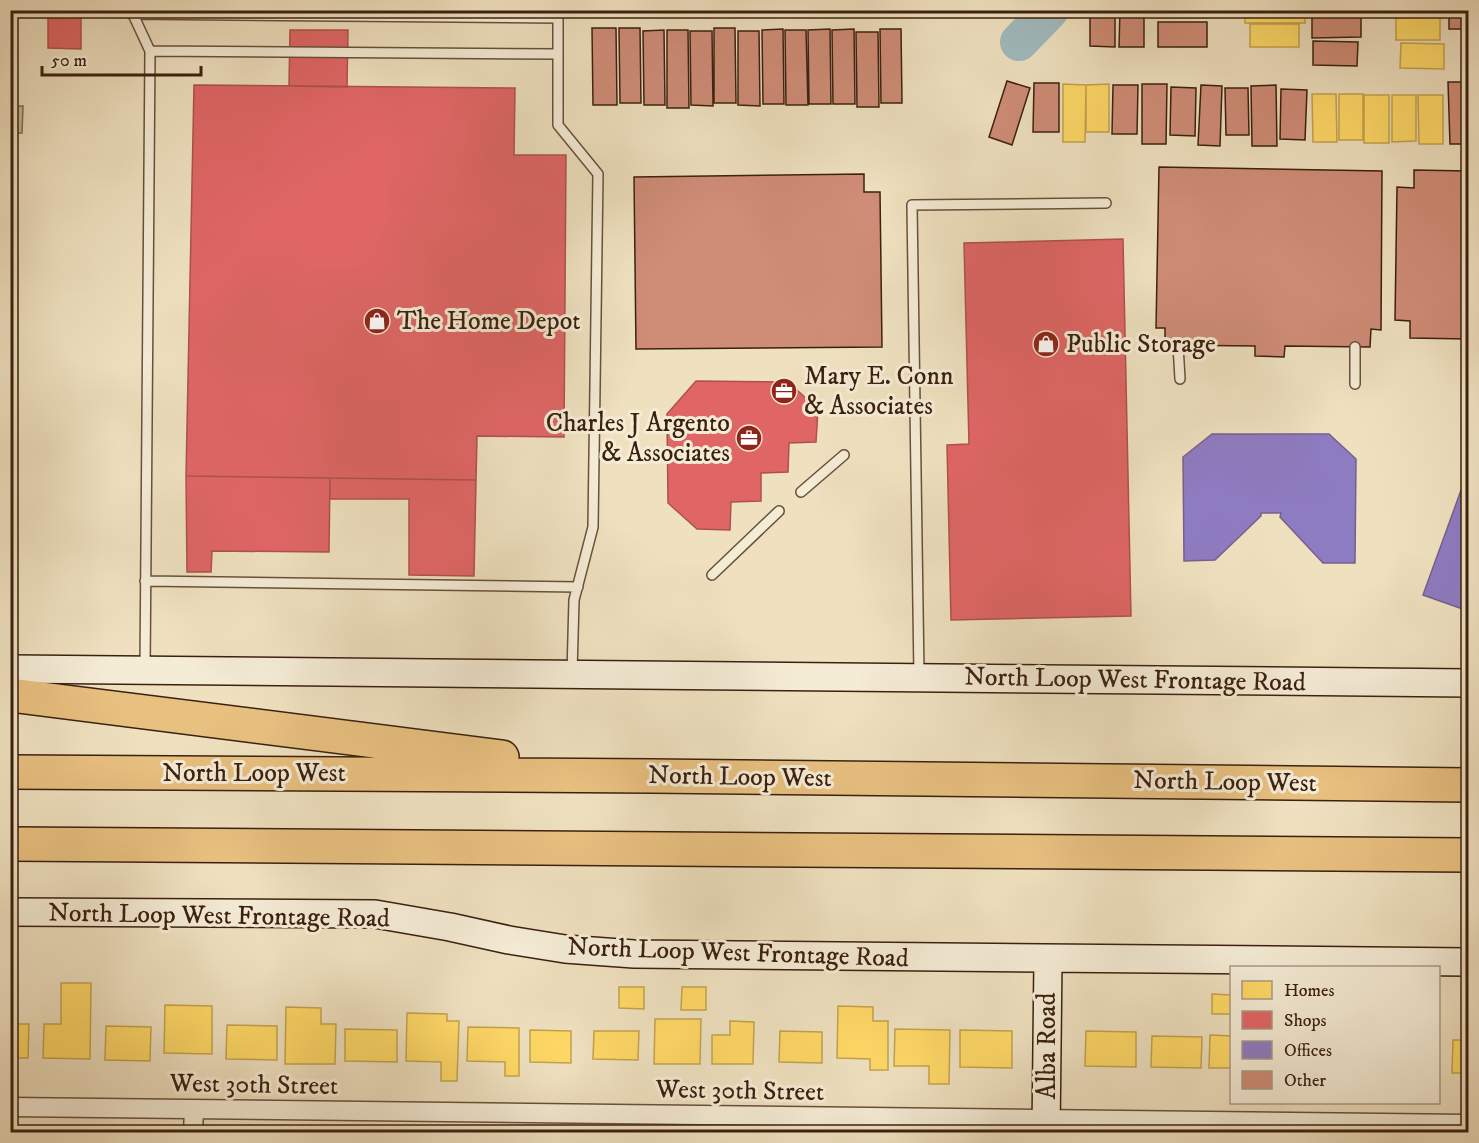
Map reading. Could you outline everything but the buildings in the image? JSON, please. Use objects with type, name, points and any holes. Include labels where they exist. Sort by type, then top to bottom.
[{"type":"highway","points":[[10,695],[652,776]]},
{"type":"highway","name":"North Loop West","points":[[10,772],[1468,785]]},
{"type":"highway","points":[[10,844],[1468,855]]},
{"type":"main road","name":"North Loop West Frontage Road","points":[[10,669],[1468,683]]},
{"type":"main road","name":"North Loop West Frontage Road","points":[[10,912],[375,914],[565,949],[634,954],[1048,960],[1468,962]]},
{"type":"main road","name":"Alba Road","points":[[1046,1126],[1048,960]]},
{"type":"street","name":"West 30th Street","points":[[10,1107],[1046,1126],[1468,1124]]},
{"type":"street","points":[[193,1132],[194,1110]]},
{"type":"lane","points":[[145,670],[150,51],[130,12],[558,14],[558,125],[598,174],[593,527],[574,600],[572,674]]},
{"type":"lane","points":[[150,51],[558,54]]},
{"type":"lane","points":[[919,677],[912,205],[1106,203]]},
{"type":"lane","points":[[1178,345],[1180,379]]},
{"type":"lane","points":[[1355,347],[1355,384]]},
{"type":"lane","points":[[801,492],[844,455]]},
{"type":"lane","points":[[712,575],[779,511]]},
{"type":"lane","points":[[145,581],[578,587]]},
{"type":"green space","points":[[11,106],[23,106],[22,133],[11,133]]},
{"type":"waterway","points":[[1019,42],[1050,10]]},
{"type":"place","name":"The Home Depot","points":[[377,321]]},
{"type":"place","name":"Public Storage","points":[[1046,344]]},
{"type":"place","name":"Mary E. Conn & Associates","points":[[784,391]]},
{"type":"place","name":"Charles J Argento & Associates","points":[[749,438]]}]
